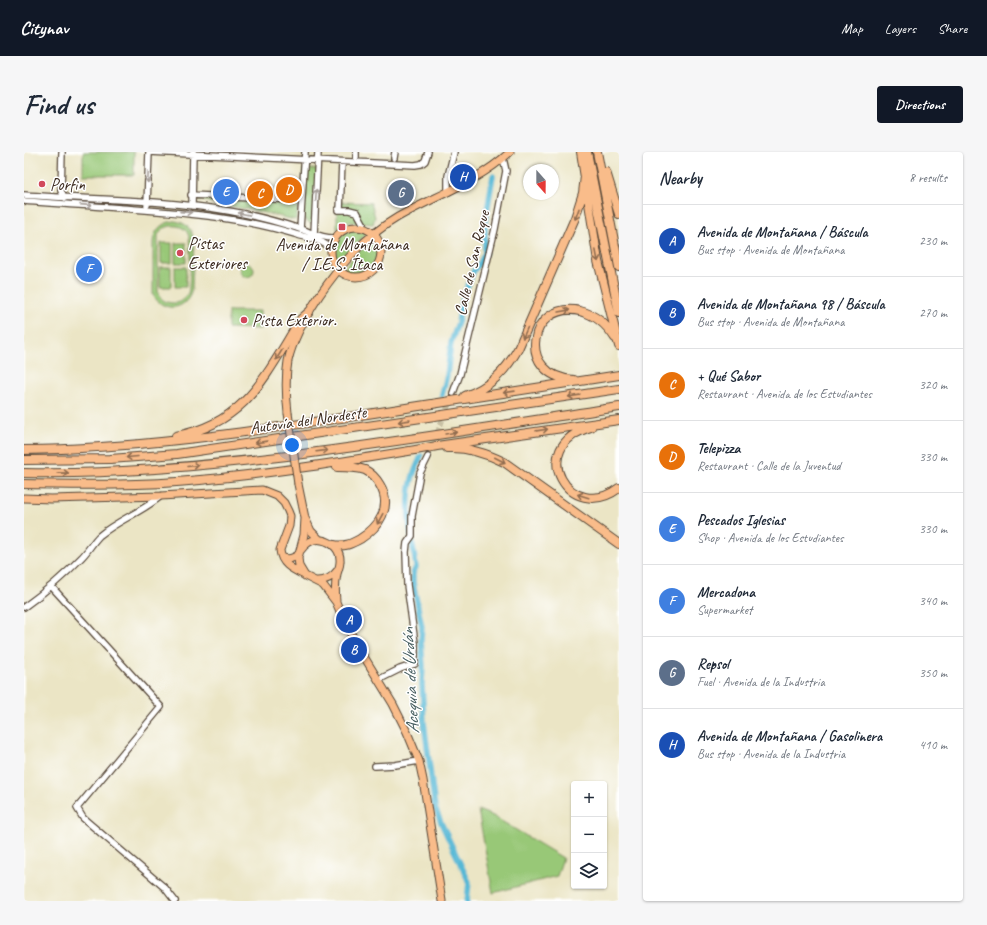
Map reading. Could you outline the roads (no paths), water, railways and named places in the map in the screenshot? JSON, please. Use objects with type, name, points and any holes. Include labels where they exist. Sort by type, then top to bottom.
[{"type":"highway","points":[[581,152],[598,261],[619,344]]},
{"type":"highway","points":[[587,152],[619,313]]},
{"type":"highway","points":[[599,152],[617,203],[619,214]]},
{"type":"highway","points":[[599,152],[619,267]]},
{"type":"highway","points":[[435,403],[462,397],[482,388],[500,376],[506,368],[518,349],[575,218],[583,193],[585,176]]},
{"type":"highway","points":[[589,380],[559,378],[543,366],[535,350],[535,342],[538,331],[544,321],[553,314],[565,310],[587,313],[603,323],[619,344]]},
{"type":"highway","points":[[143,444],[158,438],[200,430],[235,411],[256,389],[301,319],[309,312]]},
{"type":"highway","points":[[24,450],[143,444],[299,424],[615,376]]},
{"type":"highway","name":"Autovía del Nordeste","points":[[24,460],[110,459],[177,454],[616,390]]},
{"type":"highway","name":"Autovía del Nordeste","points":[[24,473],[81,473],[198,466],[339,449],[618,407]]},
{"type":"highway","points":[[24,484],[137,484],[199,481],[306,468],[437,446],[616,420]]},
{"type":"highway","points":[[616,420],[588,427],[570,437],[565,441],[559,450],[558,466],[560,476],[565,485],[581,496],[592,498],[600,497],[608,495],[619,488]]},
{"type":"highway","points":[[420,450],[465,449],[494,456],[515,468],[619,544]]},
{"type":"highway","points":[[306,468],[315,469],[349,467],[364,470],[374,477],[382,488],[384,496],[384,509],[383,516],[378,524],[366,535],[349,544],[344,546],[334,545]]},
{"type":"main road","points":[[319,539],[311,531],[305,518],[298,484],[288,413],[286,384],[288,360],[295,341],[309,312],[338,270],[354,250],[374,233],[412,209],[448,192],[482,173],[510,152]]},
{"type":"main road","points":[[354,226],[364,227],[374,233],[380,242],[382,251],[379,263],[374,270],[363,276],[355,277],[346,275],[338,270],[332,259],[331,249],[335,238],[341,231],[354,226]]},
{"type":"main road","points":[[24,498],[50,499],[160,496],[257,490],[273,494],[284,503],[290,516],[288,530],[280,547],[282,558],[287,566],[317,581],[327,589],[336,602],[352,635],[408,732],[419,762],[442,901]]},
{"type":"main road","points":[[305,518],[299,566],[306,576]]},
{"type":"main road","points":[[282,558],[290,559],[300,552],[307,543],[319,539],[326,540],[334,545],[340,555],[336,586],[336,602]]},
{"type":"main road","points":[[317,581],[331,578],[338,570]]},
{"type":"street","points":[[62,152],[61,191],[65,198]]},
{"type":"street","points":[[147,210],[149,152],[231,154],[266,159],[415,165],[423,164],[426,160],[428,152]]},
{"type":"street","points":[[266,159],[267,152]]},
{"type":"street","points":[[300,228],[304,152]]},
{"type":"street","points":[[314,234],[318,152]]},
{"type":"street","points":[[448,192],[448,179],[454,152]]},
{"type":"street","points":[[192,206],[191,195],[193,153]]},
{"type":"street","name":"Calle de San Roque","points":[[453,393],[460,374],[495,229],[506,171],[503,158]]},
{"type":"street","points":[[342,162],[339,210],[350,210],[357,212],[363,223]]},
{"type":"street","points":[[24,195],[192,206],[243,214],[300,228],[328,238],[335,238]]},
{"type":"street","points":[[191,195],[294,200]]},
{"type":"street","points":[[24,201],[213,216],[274,228],[323,243],[331,249]]},
{"type":"street","points":[[274,228],[282,223]]},
{"type":"street","points":[[378,680],[400,669],[415,664],[415,643],[407,586],[406,552],[407,543],[412,536],[412,516],[420,473],[428,458]]},
{"type":"street","points":[[24,607],[65,574],[86,553],[98,538],[150,505],[160,496]]},
{"type":"street","points":[[51,586],[161,707],[77,808],[83,818],[165,888],[175,901]]},
{"type":"street","points":[[375,766],[419,762]]},
{"type":"waterway","name":"Acequia de Urdán","points":[[442,395],[447,375],[451,343],[458,322],[462,300],[474,270],[480,263],[485,253],[485,223],[493,176]]},
{"type":"waterway","name":"Acequia de Urdán","points":[[421,456],[412,479],[409,512],[416,567],[413,573],[413,582],[422,627],[421,640],[424,722],[435,808],[469,882],[467,901]]},
{"type":"tunnel","points":[[428,457],[453,393]]},
{"type":"place","name":"Avenida de Montañana / Gasolinera","points":[[463,177]]},
{"type":"place","name":"Porfin","points":[[42,184]]},
{"type":"place","name":"Telepizza","points":[[289,190]]},
{"type":"place","name":"Pescados Iglesias","points":[[226,192]]},
{"type":"place","name":"Repsol","points":[[401,193]]},
{"type":"place","name":"+ Qué Sabor","points":[[260,194]]},
{"type":"place","name":"Avenida de Montañana / I.E.S. Ítaca","points":[[342,227]]},
{"type":"place","name":"Pistas Exteriores","points":[[180,253]]},
{"type":"place","name":"Mercadona","points":[[89,269]]},
{"type":"place","name":"Pista Exterior.","points":[[244,320]]},
{"type":"place","name":"Avenida de Montañana / Báscula","points":[[349,620]]},
{"type":"place","name":"Avenida de Montañana 98 / Báscula","points":[[354,650]]}]
